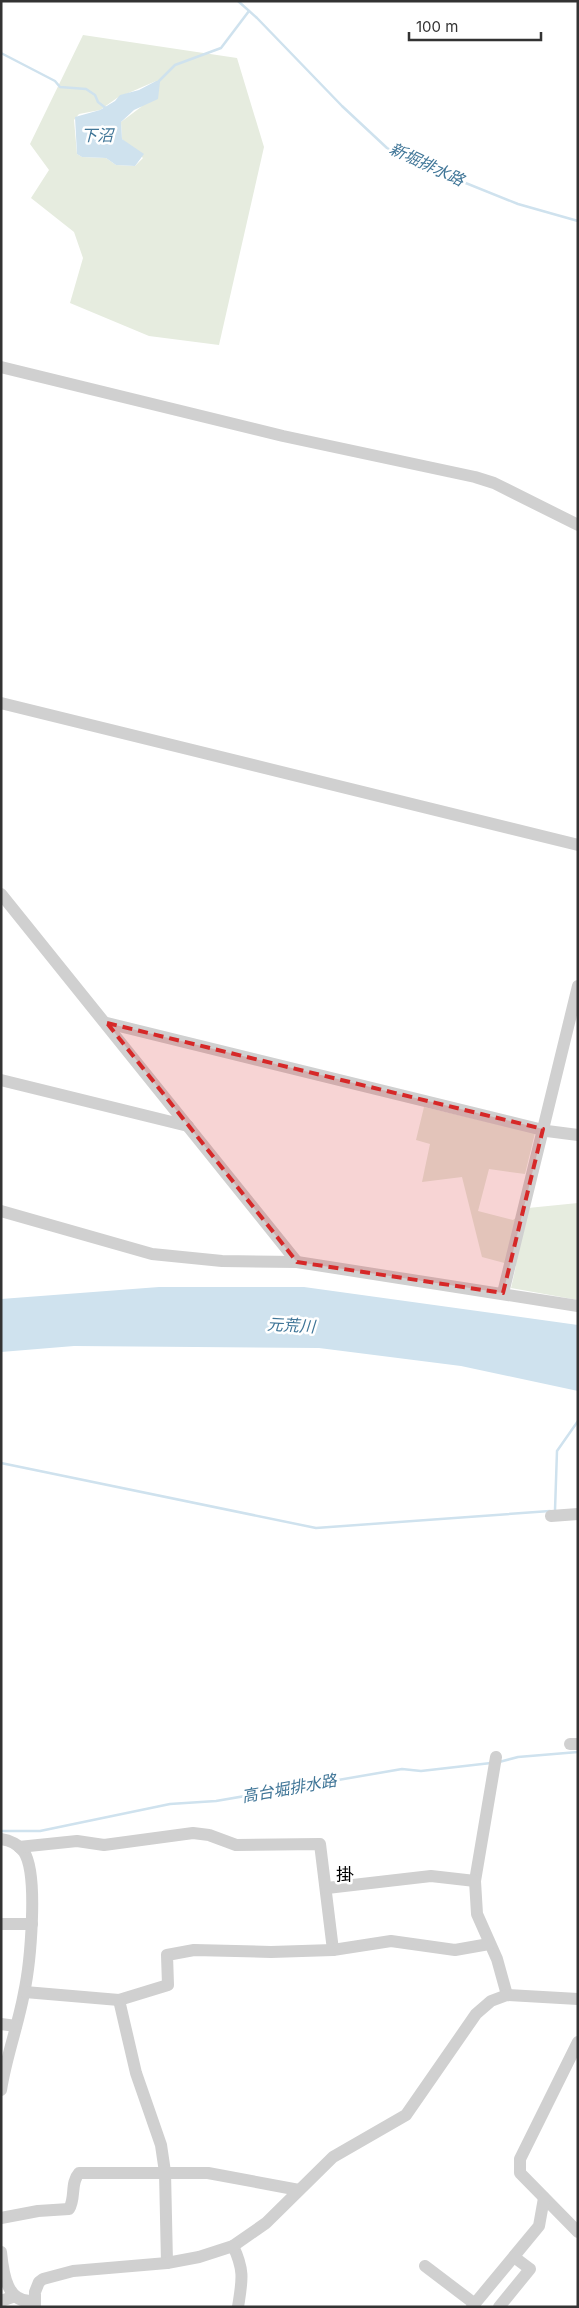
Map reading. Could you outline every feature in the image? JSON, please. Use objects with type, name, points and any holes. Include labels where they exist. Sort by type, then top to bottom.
[{"type":"street","points":[[1,367],[283,436],[475,477],[494,483],[578,525]]},
{"type":"street","points":[[1,703],[578,845]]},
{"type":"street","points":[[1,894],[298,1262]]},
{"type":"street","points":[[503,1293],[578,986]]},
{"type":"street","points":[[107,1023],[543,1129],[578,1135]]},
{"type":"street","points":[[1,1080],[188,1126]]},
{"type":"street","points":[[1,1211],[152,1254],[222,1261],[298,1262],[578,1306]]},
{"type":"street","points":[[551,1516],[578,1514]]},
{"type":"street","points":[[496,1757],[475,1881],[476,1914],[497,1958],[507,1995]]},
{"type":"street","points":[[19,1847],[77,1841],[104,1846],[193,1833],[209,1835],[236,1845],[320,1844],[327,1888],[333,1950]]},
{"type":"street","points":[[1,1839],[19,1847],[25,1854],[31,1879],[32,1924],[25,1992],[1,2090]]},
{"type":"street","points":[[327,1888],[431,1876],[475,1881]]},
{"type":"street","points":[[1,1924],[32,1924]]},
{"type":"street","points":[[25,1992],[119,2000],[168,1985],[167,1955],[194,1950],[271,1952],[333,1950],[392,1941],[455,1950],[489,1944]]},
{"type":"street","points":[[1,2252],[3,2274],[8,2286],[15,2296],[26,2302],[35,2303],[39,2282],[43,2279],[73,2271],[167,2263],[199,2257],[233,2246],[266,2223],[333,2157],[406,2115],[476,2014],[491,2001],[507,1995],[578,1999]]},
{"type":"street","points":[[119,2000],[136,2073],[161,2146],[165,2172],[167,2263]]},
{"type":"street","points":[[1,2024],[16,2026]]},
{"type":"street","points":[[578,2042],[520,2159],[520,2172],[578,2232]]},
{"type":"street","points":[[1,2218],[38,2211],[69,2209],[73,2202],[74,2178],[79,2173],[208,2173],[298,2190]]},
{"type":"street","points":[[477,2302],[539,2226],[544,2198]]},
{"type":"street","points":[[233,2246],[242,2264],[243,2276],[238,2307]]},
{"type":"street","points":[[425,2266],[477,2302],[498,2307],[530,2269],[514,2257]]},
{"type":"street","points":[[1,2301],[15,2296]]},
{"type":"highlighted area","points":[[107,1023],[543,1129],[503,1293],[297,1262]]},
{"type":"shaded area","points":[[83,35],[237,58],[264,147],[219,345],[149,336],[70,303],[83,258],[74,232],[31,198],[49,170],[30,144]],"holes":[[[156,81],[141,107],[121,122],[122,139],[143,158],[135,166],[116,165],[106,158],[82,157],[77,154],[74,120],[79,114],[100,110],[117,98]]]},
{"type":"shaded area","points":[[424,1107],[535,1133],[525,1174],[489,1169],[478,1211],[513,1220],[528,1208],[578,1203],[578,1300],[511,1288],[516,1266],[482,1257],[462,1177],[422,1182],[430,1144],[416,1140]]},
{"type":"water","name":"下沼","points":[[156,81],[160,82],[158,99],[134,110],[121,122],[122,139],[144,154],[135,166],[116,165],[106,158],[82,157],[77,154],[75,117],[100,110],[115,101],[120,95],[139,90]]},
{"type":"water","name":"元荒川","points":[[159,1287],[304,1287],[578,1325],[578,1391],[461,1366],[319,1348],[74,1346],[1,1352],[1,1299]]},
{"type":"waterway","name":"新堀排水路","points":[[238,1],[257,18],[342,106],[387,148],[416,163],[518,204],[578,221]]},
{"type":"waterway","points":[[157,83],[175,65],[221,48],[249,11]]},
{"type":"waterway","points":[[1,53],[55,81],[60,87],[86,89],[95,95],[98,102],[107,109]]},
{"type":"waterway","points":[[555,1510],[557,1451],[578,1421]]},
{"type":"waterway","points":[[1,1463],[316,1528],[550,1511]]},
{"type":"waterway","name":"高台堀排水路","points":[[499,1762],[518,1757],[578,1752]]},
{"type":"waterway","name":"高台堀排水路","points":[[1,1831],[40,1831],[170,1804],[216,1801],[402,1769],[421,1771],[491,1763]]},
{"type":"district","name":"掛","points":[[345,1874]]}]
